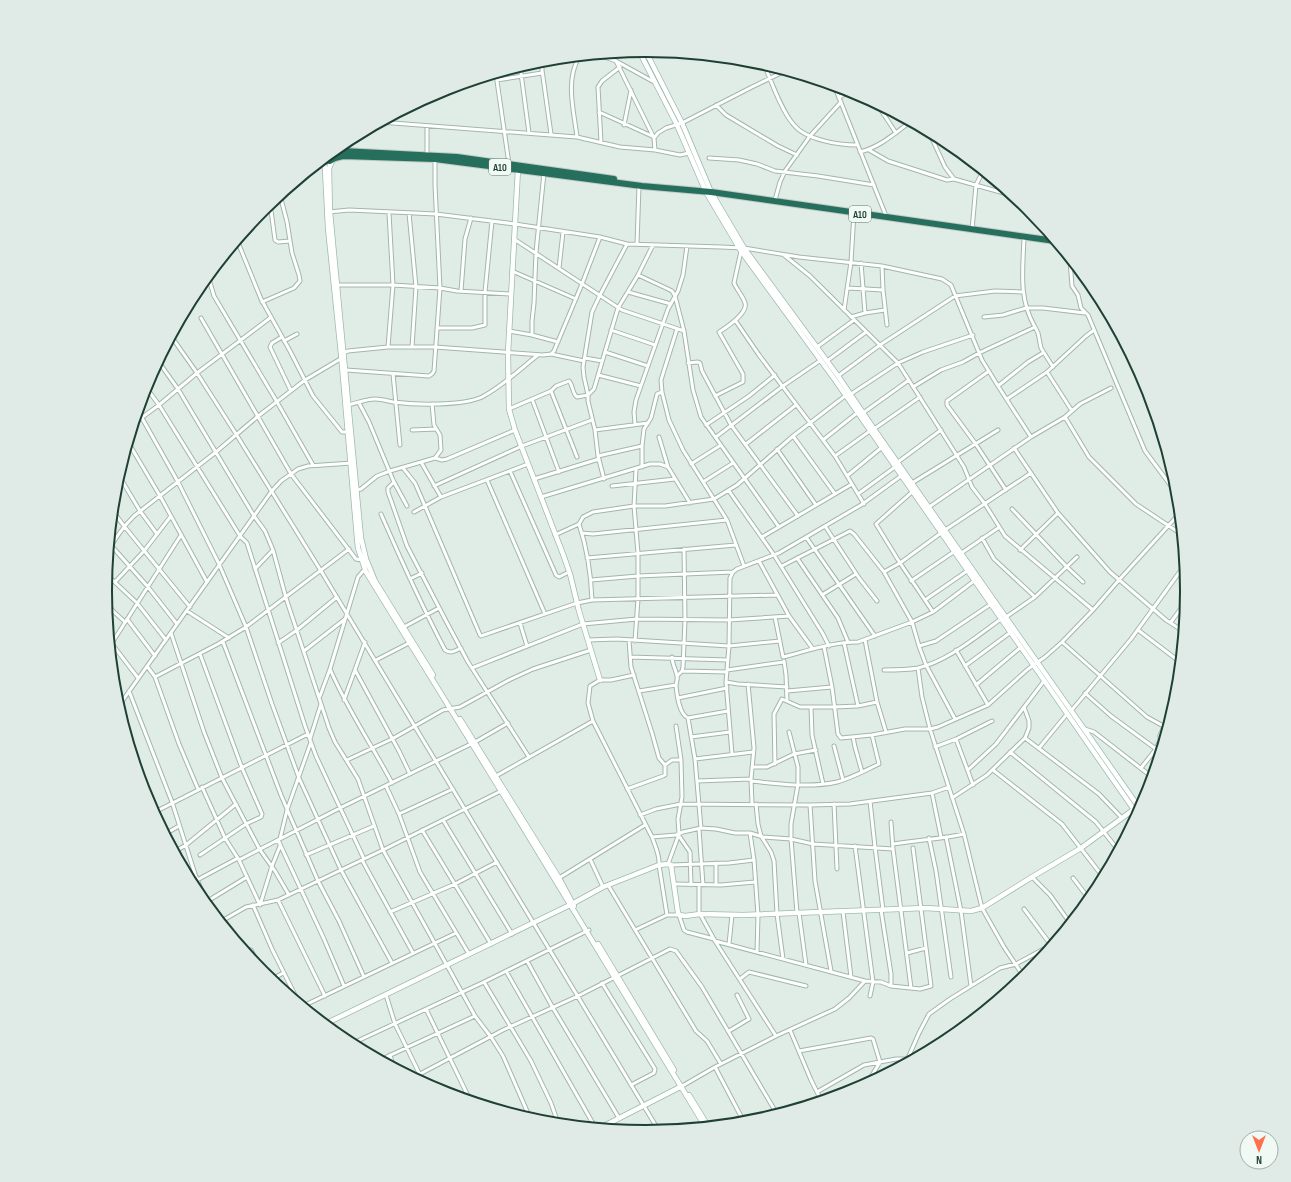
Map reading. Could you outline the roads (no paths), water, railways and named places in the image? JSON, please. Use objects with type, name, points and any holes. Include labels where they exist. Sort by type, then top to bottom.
[{"type":"highway","name":"A10","points":[[342,152],[427,157]]},
{"type":"highway","name":"A10","points":[[329,161],[343,156],[435,157],[509,164],[643,183],[665,188]]},
{"type":"highway","name":"A10","points":[[435,157],[639,186],[708,192],[1048,240]]},
{"type":"main road","points":[[642,57],[654,82],[679,124],[688,153],[708,192],[742,249],[821,360],[863,413],[881,448],[894,467],[1006,617],[1035,664],[1132,809]]},
{"type":"main road","points":[[648,57],[708,192]]},
{"type":"main road","points":[[328,212],[329,168],[334,159]]},
{"type":"main road","points":[[324,164],[343,356],[347,432],[356,490],[364,559]]},
{"type":"main road","points":[[518,169],[508,352],[509,409],[515,430],[570,572],[577,603],[600,680]]},
{"type":"main road","points":[[742,249],[827,360],[838,376],[857,413],[898,462],[929,507],[943,532]]},
{"type":"main road","points":[[343,356],[346,370],[357,538],[372,583],[496,776],[558,878],[572,905]]},
{"type":"main road","points":[[958,553],[967,571],[1021,647],[1035,664],[1044,681],[1083,729],[1136,802]]},
{"type":"main road","points":[[367,568],[404,627],[411,642]]},
{"type":"main road","points":[[474,743],[501,791],[616,976],[702,1121]]},
{"type":"main road","points":[[330,1022],[572,905],[605,886],[659,865],[669,865],[674,884],[678,913],[679,915],[685,916],[700,914],[758,915],[921,909],[971,911],[982,908],[1081,848],[1131,811]]},
{"type":"main road","points":[[608,1124],[682,1086]]},
{"type":"main road","points":[[682,1086],[705,1121]]},
{"type":"street","points":[[608,58],[654,82]]},
{"type":"street","points":[[616,61],[654,138],[655,150]]},
{"type":"street","points":[[575,62],[571,78],[578,137]]},
{"type":"street","points":[[542,67],[552,134]]},
{"type":"street","points":[[602,142],[598,97],[600,84],[620,67]]},
{"type":"street","points":[[767,71],[794,126],[810,136],[838,144],[857,145]]},
{"type":"street","points":[[521,72],[529,133]]},
{"type":"street","points":[[509,164],[497,80],[521,75],[542,73]]},
{"type":"street","points":[[654,138],[662,130],[679,124],[780,74]]},
{"type":"street","points":[[624,125],[631,90]]},
{"type":"street","points":[[837,93],[887,218]]},
{"type":"street","points":[[774,202],[785,171],[798,155],[810,136],[844,96]]},
{"type":"street","points":[[716,105],[726,115],[778,146],[798,155]]},
{"type":"street","points":[[599,112],[654,138]]},
{"type":"street","points":[[882,112],[896,133]]},
{"type":"street","points":[[390,123],[505,132],[552,134],[578,137],[620,147],[655,150],[680,155],[688,153]]},
{"type":"street","points":[[860,152],[869,150],[884,143],[906,125]]},
{"type":"street","points":[[427,126],[427,157]]},
{"type":"street","points":[[934,142],[945,167],[954,179]]},
{"type":"street","points":[[869,150],[888,160],[947,180],[954,179],[999,191]]},
{"type":"street","points":[[346,370],[429,376],[434,371],[440,288],[435,157]]},
{"type":"street","points":[[709,158],[739,160],[775,171],[785,171],[874,186]]},
{"type":"street","points":[[532,335],[536,252],[544,173]]},
{"type":"street","points":[[972,230],[976,185],[981,175]]},
{"type":"street","points":[[637,244],[639,186]]},
{"type":"street","points":[[262,302],[294,288],[300,281],[281,201]]},
{"type":"street","points":[[271,210],[275,240],[278,242],[290,241]]},
{"type":"street","points":[[328,212],[349,210],[436,214],[492,220],[600,237],[628,244],[742,249],[882,266],[942,279],[951,285],[973,335],[979,353],[998,386],[1031,437]]},
{"type":"street","points":[[388,347],[393,285],[389,213]]},
{"type":"street","points":[[409,213],[416,287],[412,347]]},
{"type":"street","points":[[844,310],[851,262],[854,213]]},
{"type":"street","points":[[461,291],[465,239],[471,218]]},
{"type":"street","points":[[437,328],[472,328],[485,324],[485,292],[492,220]]},
{"type":"street","points":[[559,268],[563,232]]},
{"type":"street","points":[[551,354],[558,342],[600,237]]},
{"type":"street","points":[[1024,237],[1022,292],[1026,308],[1038,333],[1043,353],[1053,367]]},
{"type":"street","points":[[514,239],[536,252],[618,308],[684,331]]},
{"type":"street","points":[[604,478],[598,458],[595,430],[588,401],[584,377],[584,360],[590,321],[600,295],[628,244]]},
{"type":"street","points":[[239,245],[262,302],[305,380],[312,396],[342,432],[347,432]]},
{"type":"street","points":[[509,409],[551,391],[556,386],[569,381],[571,382],[574,395],[577,397],[588,395],[594,389],[618,308],[638,275],[653,245]]},
{"type":"street","points":[[635,424],[634,412],[636,400],[655,344],[683,275],[687,246]]},
{"type":"street","points":[[715,396],[743,382],[743,374],[719,332],[735,320],[744,311],[746,306],[745,301],[734,283],[742,249]]},
{"type":"street","points":[[783,254],[810,276],[898,363],[964,467],[972,487],[985,504],[998,528],[1020,550],[1093,610]]},
{"type":"street","points":[[861,263],[865,313]]},
{"type":"street","points":[[882,266],[887,325]]},
{"type":"street","points":[[1071,268],[1072,286],[1078,296],[1081,308],[1086,313],[1094,330],[1145,451],[1168,482]]},
{"type":"street","points":[[512,271],[576,299]]},
{"type":"street","points":[[638,275],[672,291],[675,296],[684,331],[693,390],[700,416],[779,527]]},
{"type":"street","points":[[210,282],[214,296],[277,402],[312,465]]},
{"type":"street","points":[[336,285],[393,285],[511,294]]},
{"type":"street","points":[[848,288],[883,290]]},
{"type":"street","points":[[838,376],[880,345],[955,296],[995,291],[1022,292]]},
{"type":"street","points":[[628,292],[671,304]]},
{"type":"street","points":[[984,317],[1003,315],[1026,308],[1043,308],[1086,313]]},
{"type":"street","points":[[817,347],[852,318],[865,313],[885,310]]},
{"type":"street","points":[[201,318],[291,474],[356,559],[364,559]]},
{"type":"street","points":[[270,318],[197,373],[160,405],[142,418],[178,482],[219,564],[246,627],[286,745],[317,820],[341,870],[392,963]]},
{"type":"street","points":[[735,320],[759,355],[835,456],[864,504]]},
{"type":"street","points":[[913,387],[941,370],[963,362],[979,353],[1035,328]]},
{"type":"street","points":[[677,329],[661,380],[662,392],[669,420],[683,450],[726,520],[744,566]]},
{"type":"street","points":[[611,330],[655,344]]},
{"type":"street","points":[[1007,399],[1053,367],[1094,330]]},
{"type":"street","points":[[509,331],[558,342]]},
{"type":"street","points":[[827,360],[866,332]]},
{"type":"street","points":[[284,341],[297,334]]},
{"type":"street","points":[[555,535],[579,524],[583,517],[593,512],[634,506],[665,506],[714,499],[729,491],[809,422],[898,363],[923,352],[973,335]]},
{"type":"street","points":[[282,337],[272,343],[270,347],[291,391]]},
{"type":"street","points":[[174,341],[236,434],[365,642],[655,1125]]},
{"type":"street","points":[[114,539],[124,526],[140,511],[305,380],[343,356],[348,351],[388,347],[435,347],[538,355],[551,354],[584,360],[602,361]]},
{"type":"street","points":[[605,352],[648,366]]},
{"type":"street","points":[[998,386],[1028,362],[1043,353]]},
{"type":"street","points":[[348,405],[373,399],[432,404],[461,402],[481,397],[508,380],[538,355]]},
{"type":"street","points":[[716,437],[783,386],[821,360]]},
{"type":"street","points":[[688,363],[700,363],[702,371],[724,414],[798,516]]},
{"type":"street","points":[[162,366],[178,389],[254,516],[265,531],[322,704],[328,728],[335,742],[354,771],[383,850],[475,1016],[503,1056],[527,1112]]},
{"type":"street","points":[[989,371],[947,401],[947,405],[1006,490]]},
{"type":"street","points":[[1046,372],[1072,411]]},
{"type":"street","points":[[393,374],[400,445]]},
{"type":"street","points":[[598,375],[641,386]]},
{"type":"street","points":[[706,425],[724,414],[775,375]]},
{"type":"street","points":[[863,413],[909,380]]},
{"type":"street","points":[[929,507],[1014,448],[1065,417],[1080,404],[1111,388]]},
{"type":"street","points":[[551,391],[577,458]]},
{"type":"street","points":[[150,392],[160,405],[240,536],[247,543],[254,569],[310,741],[363,860],[413,953]]},
{"type":"street","points":[[642,467],[644,429],[651,418],[657,394],[662,392]]},
{"type":"street","points":[[835,456],[920,397]]},
{"type":"street","points":[[532,399],[559,472]]},
{"type":"street","points":[[358,403],[369,422],[394,482],[407,506]]},
{"type":"street","points":[[432,404],[434,425],[440,435],[441,450],[435,458]]},
{"type":"street","points":[[746,444],[796,405]]},
{"type":"street","points":[[823,440],[857,413]]},
{"type":"street","points":[[1065,417],[1089,457],[1136,504],[1176,531]]},
{"type":"street","points":[[434,486],[522,446],[592,420]]},
{"type":"street","points":[[595,430],[648,423]]},
{"type":"street","points":[[412,430],[436,429]]},
{"type":"street","points":[[356,490],[362,489],[377,476],[390,471],[435,458],[442,460],[447,459],[515,430]]},
{"type":"street","points":[[898,462],[941,430]]},
{"type":"street","points":[[912,483],[998,430]]},
{"type":"street","points":[[793,436],[835,494]]},
{"type":"street","points":[[659,437],[668,467],[690,503]]},
{"type":"street","points":[[692,464],[721,445]]},
{"type":"street","points":[[534,479],[598,458],[642,446]]},
{"type":"street","points":[[131,448],[160,496],[207,582]]},
{"type":"street","points":[[847,476],[881,448]]},
{"type":"street","points":[[1014,448],[1058,513],[1105,567],[1153,609],[1178,628]]},
{"type":"street","points":[[777,449],[816,505]]},
{"type":"street","points":[[421,462],[441,497]]},
{"type":"street","points":[[123,700],[219,564],[281,481],[298,469],[308,466],[352,463]]},
{"type":"street","points":[[703,482],[733,463]]},
{"type":"street","points":[[414,512],[441,497],[529,464]]},
{"type":"street","points":[[541,497],[650,464],[660,464],[668,467]]},
{"type":"street","points":[[858,494],[894,467]]},
{"type":"street","points":[[403,468],[415,483],[426,506],[480,635],[482,636],[577,603],[592,600],[777,595]]},
{"type":"street","points":[[635,641],[638,599],[638,553],[634,506],[636,469]]},
{"type":"street","points":[[510,471],[556,575],[559,577],[570,572]]},
{"type":"street","points":[[884,572],[900,563],[943,532],[1031,473]]},
{"type":"street","points":[[591,580],[638,576],[733,572],[744,566],[774,555],[864,504],[901,476]]},
{"type":"street","points":[[612,486],[675,479]]},
{"type":"street","points":[[487,480],[545,614]]},
{"type":"street","points":[[394,482],[388,488],[388,492],[407,546],[472,668],[529,757]]},
{"type":"street","points":[[123,483],[140,511],[157,534]]},
{"type":"street","points":[[762,537],[852,484]]},
{"type":"street","points":[[729,491],[782,566],[823,634],[828,646]]},
{"type":"street","points":[[912,492],[876,524],[933,612]]},
{"type":"street","points":[[1012,510],[1083,582]]},
{"type":"street","points":[[1020,550],[1058,513]]},
{"type":"street","points":[[382,514],[426,614],[445,650],[452,653],[461,648]]},
{"type":"street","points":[[117,516],[190,607]]},
{"type":"street","points":[[115,582],[144,551],[171,516]]},
{"type":"street","points":[[824,647],[832,687],[838,734],[841,738],[872,735],[905,729],[930,729],[955,720],[988,705],[1028,669],[1062,642],[1093,610],[1175,518]]},
{"type":"street","points":[[582,533],[593,534],[726,520]]},
{"type":"street","points":[[579,524],[591,580],[592,600]]},
{"type":"street","points":[[825,526],[856,574],[877,601]]},
{"type":"street","points":[[912,581],[998,528]]},
{"type":"street","points":[[782,566],[850,531],[852,532],[884,572],[912,622],[926,665],[955,720]]},
{"type":"street","points":[[114,637],[181,535]]},
{"type":"street","points":[[806,537],[840,584],[874,636]]},
{"type":"street","points":[[982,538],[994,559],[1035,597]]},
{"type":"street","points":[[587,558],[736,545]]},
{"type":"street","points":[[114,549],[148,587],[177,624]]},
{"type":"street","points":[[155,677],[223,642],[246,627],[268,612],[348,549]]},
{"type":"street","points":[[677,676],[682,671],[684,658],[684,549]]},
{"type":"street","points":[[254,569],[272,550]]},
{"type":"street","points":[[1006,617],[1035,597],[1077,557]]},
{"type":"street","points":[[797,558],[838,618],[848,642]]},
{"type":"street","points":[[759,561],[789,616],[813,649]]},
{"type":"street","points":[[319,697],[330,669],[358,577],[367,568]]},
{"type":"street","points":[[925,600],[967,571]]},
{"type":"street","points":[[732,754],[726,682],[729,646],[730,578],[733,572]]},
{"type":"street","points":[[410,579],[422,573]]},
{"type":"street","points":[[1039,748],[1138,630],[1179,573]]},
{"type":"street","points":[[822,595],[856,574]]},
{"type":"street","points":[[112,580],[137,603],[166,640]]},
{"type":"street","points":[[783,657],[848,642],[858,642],[912,622],[933,612],[974,581]]},
{"type":"street","points":[[278,643],[297,630],[337,597]]},
{"type":"street","points":[[919,646],[936,641],[991,604]]},
{"type":"street","points":[[404,627],[439,608]]},
{"type":"street","points":[[113,610],[126,620],[155,656]]},
{"type":"street","points":[[187,611],[229,638]]},
{"type":"street","points":[[1170,622],[1179,611]]},
{"type":"street","points":[[472,668],[583,624],[637,619],[729,620],[789,616]]},
{"type":"street","points":[[775,617],[784,662],[787,701]]},
{"type":"street","points":[[304,651],[345,619]]},
{"type":"street","points":[[884,670],[918,668],[938,661],[1001,619]]},
{"type":"street","points":[[520,623],[527,646]]},
{"type":"street","points":[[1138,630],[1175,658]]},
{"type":"street","points":[[965,666],[1011,632]]},
{"type":"street","points":[[171,633],[180,664],[222,778],[260,850],[272,866],[289,895]]},
{"type":"street","points":[[588,640],[629,640],[729,646],[780,641]]},
{"type":"street","points":[[628,789],[648,783],[665,775],[665,764],[659,758],[634,676],[630,657],[629,640]]},
{"type":"street","points":[[865,640],[877,702],[886,732]]},
{"type":"street","points":[[223,642],[287,810],[306,855],[339,921],[364,977]]},
{"type":"street","points":[[344,700],[365,642]]},
{"type":"street","points":[[376,660],[411,642]]},
{"type":"street","points":[[1062,642],[1147,717],[1162,725]]},
{"type":"street","points":[[844,643],[858,706]]},
{"type":"street","points":[[976,685],[1021,647]]},
{"type":"street","points":[[115,649],[138,678]]},
{"type":"street","points":[[347,760],[392,739],[443,710],[460,706],[533,669],[591,650]]},
{"type":"street","points":[[956,650],[988,705]]},
{"type":"street","points":[[200,654],[242,768],[262,814],[261,817],[246,824],[200,855]]},
{"type":"street","points":[[630,657],[672,657],[728,660]]},
{"type":"street","points":[[672,657],[672,664],[677,676],[676,685],[682,714],[688,718],[728,711]]},
{"type":"street","points":[[682,671],[727,671],[784,662]]},
{"type":"street","points":[[148,666],[155,677],[179,744],[225,838],[239,859],[260,905]]},
{"type":"street","points":[[918,668],[922,697],[930,729],[964,834],[982,908],[1004,947],[1020,971]]},
{"type":"street","points":[[330,669],[344,700],[392,783]]},
{"type":"street","points":[[355,670],[410,774]]},
{"type":"street","points":[[634,676],[600,680],[590,686],[588,703],[593,721],[652,837],[660,860],[659,865],[667,915]]},
{"type":"street","points":[[968,770],[996,744],[1044,681]]},
{"type":"street","points":[[726,682],[787,689],[832,687]]},
{"type":"street","points":[[748,684],[754,752],[751,780],[754,804],[761,836],[774,861],[777,914],[783,959]]},
{"type":"street","points":[[639,691],[676,685]]},
{"type":"street","points":[[678,698],[727,688]]},
{"type":"street","points":[[129,691],[172,802],[200,887]]},
{"type":"street","points":[[1085,693],[1111,716],[1155,748]]},
{"type":"street","points":[[775,764],[774,714],[782,699],[800,707],[858,706],[877,702]]},
{"type":"street","points":[[322,704],[299,778],[287,810],[279,840],[280,846],[324,939],[344,986]]},
{"type":"street","points":[[811,707],[812,735],[823,784]]},
{"type":"street","points":[[952,798],[993,770],[1025,738],[1029,720],[1024,707]]},
{"type":"street","points":[[688,718],[697,781],[703,885]]},
{"type":"street","points":[[935,747],[956,739],[992,720]]},
{"type":"street","points":[[496,776],[593,721]]},
{"type":"street","points":[[198,880],[260,850],[340,808],[474,743],[508,723]]},
{"type":"street","points":[[676,726],[681,760],[681,804],[678,819],[679,835],[669,865],[716,864],[754,860]]},
{"type":"street","points":[[1083,729],[1094,732],[1147,773]]},
{"type":"street","points":[[691,737],[730,732]]},
{"type":"street","points":[[789,732],[798,767],[798,784],[791,824],[791,840],[798,913],[806,965]]},
{"type":"street","points":[[159,809],[308,734]]},
{"type":"street","points":[[697,781],[751,780],[775,784],[823,784],[843,780],[879,764],[872,735]]},
{"type":"street","points":[[854,737],[855,747],[862,772]]},
{"type":"street","points":[[1025,738],[1099,794],[1122,818]]},
{"type":"street","points":[[956,739],[973,785]]},
{"type":"street","points":[[834,746],[843,780]]},
{"type":"street","points":[[752,767],[767,767],[794,754],[816,750]]},
{"type":"street","points":[[1141,768],[1155,751]]},
{"type":"street","points":[[695,759],[754,752]]},
{"type":"street","points":[[1010,752],[1096,822],[1115,845]]},
{"type":"street","points":[[665,764],[672,760],[681,760]]},
{"type":"street","points":[[993,770],[1062,824],[1099,872]]},
{"type":"street","points":[[386,786],[399,814],[420,872],[469,954]]},
{"type":"street","points":[[640,815],[656,809],[681,804],[834,804],[870,801],[932,792],[949,787]]},
{"type":"street","points":[[399,814],[453,789]]},
{"type":"street","points":[[225,919],[246,907],[278,900],[300,890],[501,791]]},
{"type":"street","points":[[932,792],[941,838]]},
{"type":"street","points":[[870,801],[882,910],[892,974],[891,986]]},
{"type":"street","points":[[179,849],[217,821],[236,804]]},
{"type":"street","points":[[834,804],[837,870]]},
{"type":"street","points":[[810,805],[815,881],[831,971]]},
{"type":"street","points":[[443,820],[512,934]]},
{"type":"street","points":[[891,822],[893,849],[911,988]]},
{"type":"street","points":[[558,878],[645,825]]},
{"type":"street","points":[[169,832],[179,826]]},
{"type":"street","points":[[306,855],[374,826]]},
{"type":"street","points":[[652,837],[679,835],[700,828],[716,829],[735,833],[750,833],[776,839],[813,844],[893,849]]},
{"type":"street","points":[[422,830],[491,944]]},
{"type":"street","points":[[750,833],[754,860],[758,915],[757,952]]},
{"type":"street","points":[[893,844],[964,834]]},
{"type":"street","points":[[679,835],[690,852],[691,885]]},
{"type":"street","points":[[946,837],[961,911],[971,986]]},
{"type":"street","points":[[929,838],[942,909],[951,977]]},
{"type":"street","points":[[260,905],[280,846]]},
{"type":"street","points":[[854,846],[873,982],[870,996]]},
{"type":"street","points":[[635,930],[667,915],[679,915],[686,932],[714,940],[865,981],[881,982],[891,986],[920,989],[931,986],[913,848]]},
{"type":"street","points":[[590,859],[605,886],[635,930],[696,1032],[707,1041],[721,1064]]},
{"type":"street","points":[[390,912],[455,884],[497,862]]},
{"type":"street","points":[[716,864],[716,885]]},
{"type":"street","points":[[210,900],[247,877]]},
{"type":"street","points":[[1032,877],[1050,894],[1067,919]]},
{"type":"street","points":[[1074,878],[1085,894]]},
{"type":"street","points":[[674,884],[716,885],[755,882]]},
{"type":"street","points":[[699,885],[700,914],[714,940],[776,1036]]},
{"type":"street","points":[[278,900],[325,996]]},
{"type":"street","points":[[253,905],[294,993]]},
{"type":"street","points":[[1024,909],[1048,941]]},
{"type":"street","points":[[843,912],[851,977]]},
{"type":"street","points":[[729,944],[732,915]]},
{"type":"street","points":[[358,1041],[484,982],[587,930]]},
{"type":"street","points":[[307,1004],[456,933]]},
{"type":"street","points":[[907,953],[926,948]]},
{"type":"street","points":[[386,995],[395,1024],[420,1074],[491,1037],[578,996],[670,949],[676,950],[702,987],[774,1109]]},
{"type":"street","points":[[912,1053],[919,1032],[929,1014],[1000,968],[1016,964],[1039,951]]},
{"type":"street","points":[[527,961],[553,1008],[619,1118]]},
{"type":"street","points":[[506,971],[593,1122]]},
{"type":"street","points":[[740,979],[749,972],[806,986]]},
{"type":"street","points":[[277,977],[284,973]]},
{"type":"street","points":[[682,1086],[714,1067],[835,1009],[849,998],[865,981]]},
{"type":"street","points":[[484,982],[531,1061],[556,1117]]},
{"type":"street","points":[[602,983],[655,1069],[654,1073],[631,1085]]},
{"type":"street","points":[[729,1031],[749,1019],[737,995]]},
{"type":"street","points":[[426,1009],[467,1094]]},
{"type":"street","points":[[386,1057],[475,1016]]},
{"type":"street","points":[[790,1030],[819,1096]]},
{"type":"street","points":[[799,1051],[870,1038],[873,1039],[880,1062],[873,1074]]},
{"type":"street","points":[[390,1055],[391,1060]]},
{"type":"street","points":[[817,1092],[864,1064],[900,1060]]},
{"type":"street","points":[[714,1067],[741,1116]]}]
